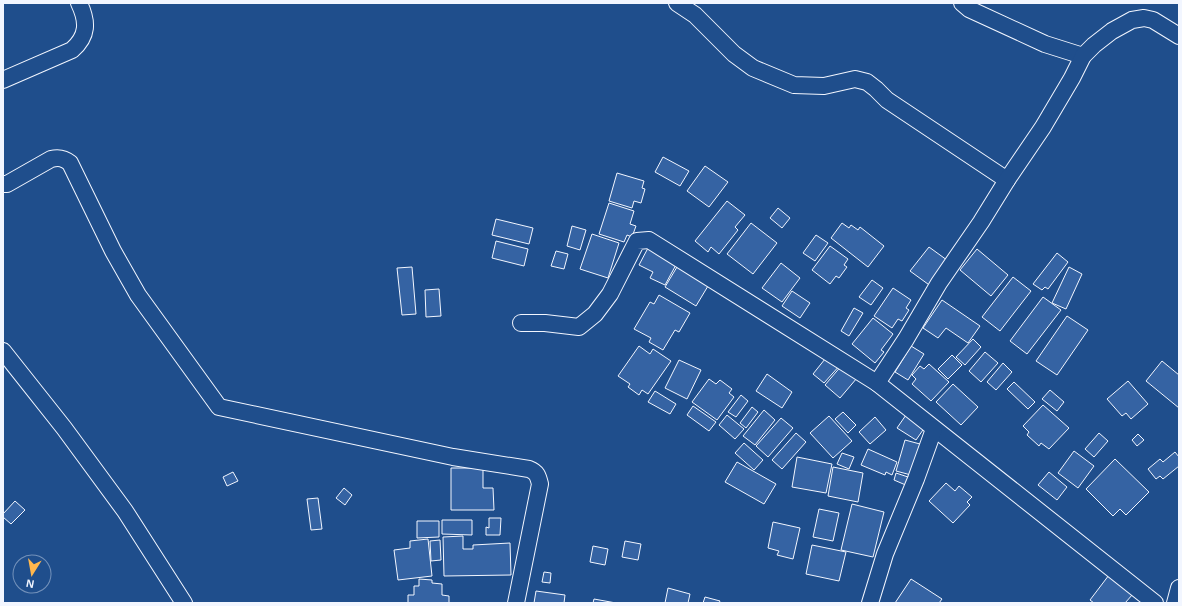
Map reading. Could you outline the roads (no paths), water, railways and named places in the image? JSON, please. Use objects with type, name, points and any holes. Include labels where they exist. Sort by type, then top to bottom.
[{"type":"street","points":[[3,80],[72,50],[81,43],[86,28],[85,16],[79,3]]},
{"type":"street","points":[[677,3],[695,15],[717,35],[734,54],[753,68],[794,84],[824,86],[855,80],[867,82],[886,100],[1007,180]]},
{"type":"street","points":[[962,3],[969,9],[1045,44],[1083,56]]},
{"type":"street","points":[[877,383],[906,339],[939,283],[1043,127],[1072,78],[1083,56],[1112,31],[1132,20],[1144,18],[1152,20],[1179,36]]},
{"type":"street","points":[[3,184],[7,184],[51,159],[66,159],[70,163],[113,251],[138,295],[219,407],[453,457],[535,471],[540,484],[516,603]]},
{"type":"street","points":[[521,323],[545,323],[579,327],[595,314],[610,294],[637,241],[649,240],[877,383],[1155,603]]},
{"type":"street","points":[[3,351],[64,428],[126,511],[184,603]]},
{"type":"street","points":[[870,603],[885,554],[916,479],[934,429]]},
{"type":"street","points":[[1175,603],[1179,588]]}]
